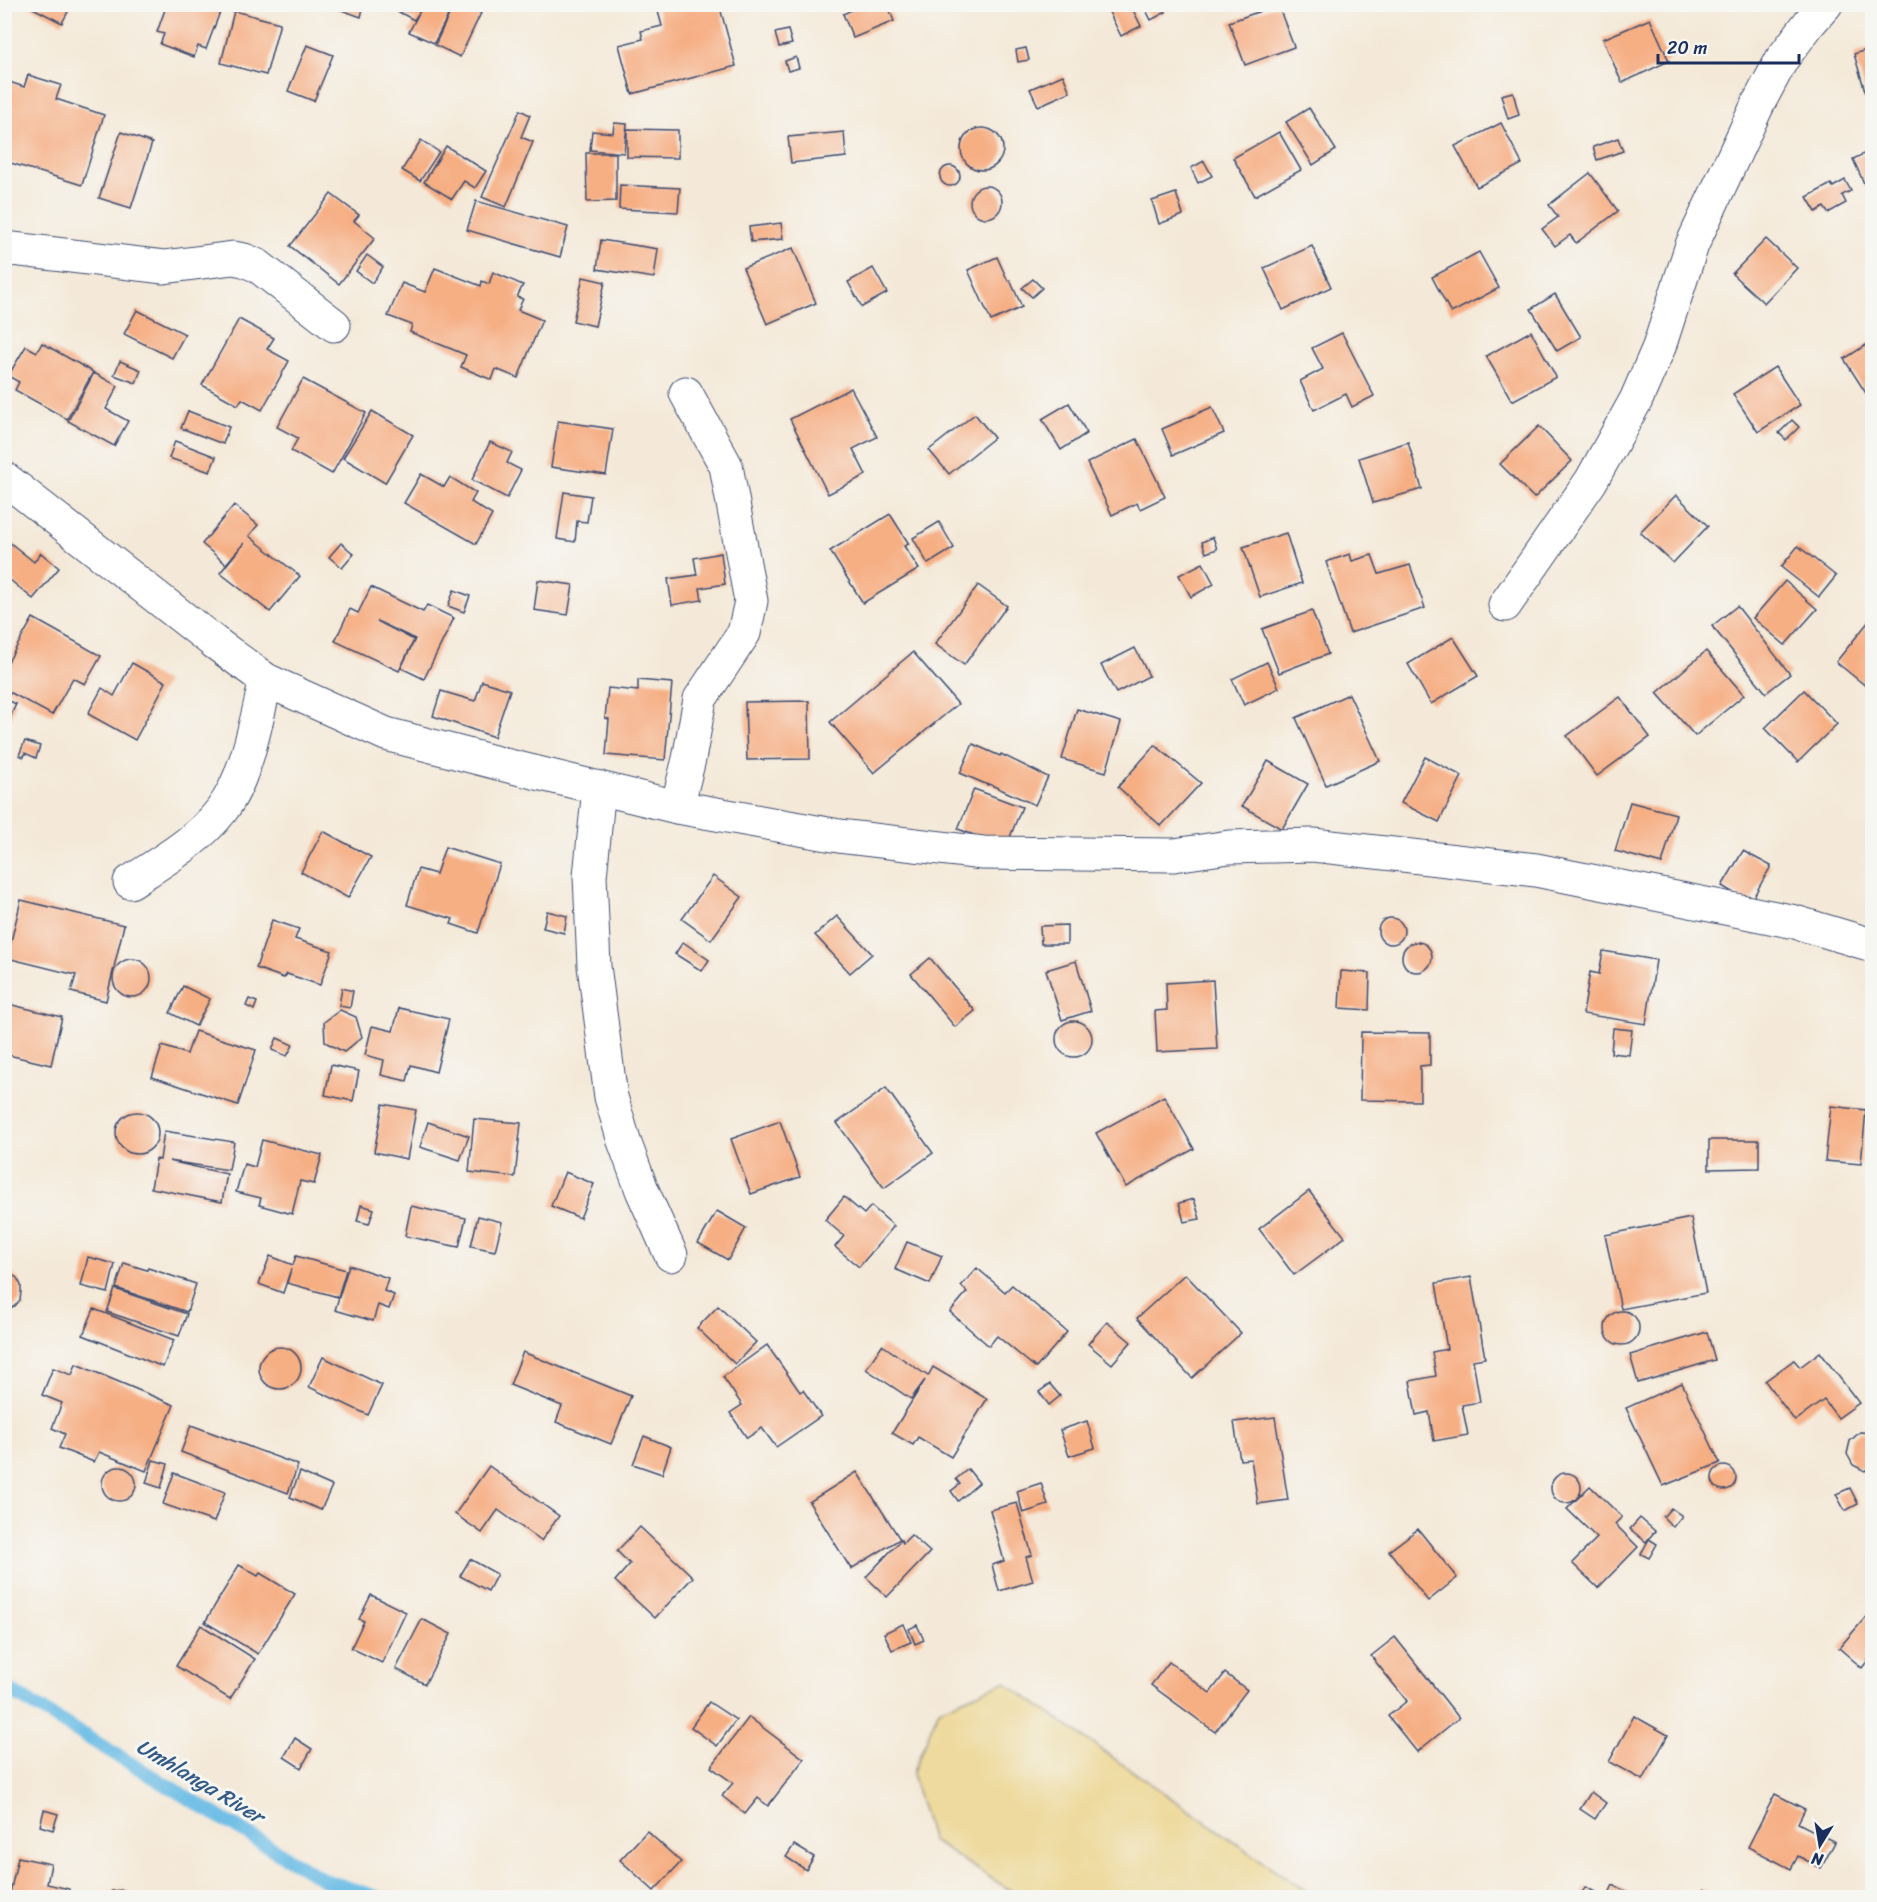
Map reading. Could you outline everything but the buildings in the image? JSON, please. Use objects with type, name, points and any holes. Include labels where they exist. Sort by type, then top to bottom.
[{"type":"street","points":[[1505,605],[1591,481],[1636,400],[1659,347],[1692,245],[1759,102],[1782,59],[1826,4]]},
{"type":"street","points":[[4,252],[13,249],[165,267],[233,258],[244,260],[258,266],[334,325]]},
{"type":"street","points":[[677,807],[700,699],[744,633],[751,601],[726,466],[686,393]]},
{"type":"street","points":[[4,478],[266,680],[386,734],[599,788],[677,807],[839,836],[983,853],[1174,855],[1229,847],[1313,845],[1536,870],[1796,922],[1872,945]]},
{"type":"street","points":[[130,882],[187,844],[221,810],[242,771],[266,680]]},
{"type":"street","points":[[599,788],[591,876],[593,955],[611,1097],[642,1190],[671,1255]]},
{"type":"sand","points":[[1004,1682],[1314,1897],[1021,1897],[932,1841],[912,1774],[939,1709]]},
{"type":"waterway","name":"Umhlanga River","points":[[4,1687],[324,1880],[379,1898]]}]
